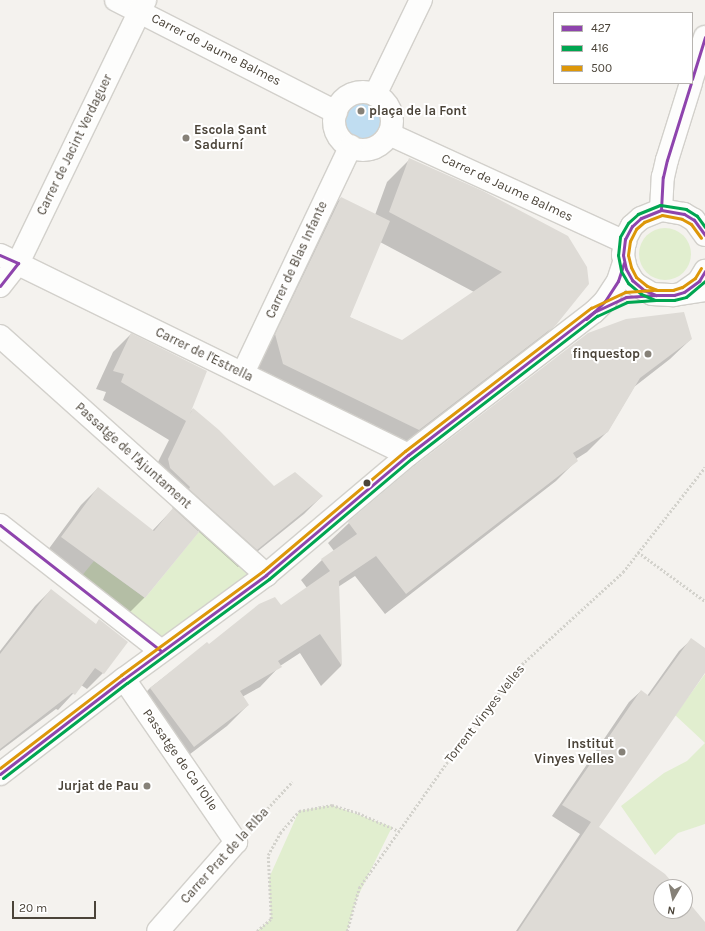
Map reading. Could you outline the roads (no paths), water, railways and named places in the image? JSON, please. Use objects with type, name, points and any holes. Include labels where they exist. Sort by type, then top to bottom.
[{"type":"street","name":"Carrer de Jaume Balmes","points":[[116,0],[142,6],[336,112]]},
{"type":"street","points":[[375,95],[421,0]]},
{"type":"street","name":"Carrer de Jacint Verdaguer","points":[[0,286],[9,259],[142,6]]},
{"type":"street","points":[[693,76],[705,37]]},
{"type":"street","points":[[661,210],[663,178],[667,160],[691,84]]},
{"type":"street","points":[[366,92],[375,95],[381,98],[389,108],[392,123],[389,134],[384,141],[372,148],[359,150],[346,144],[338,134],[334,122],[336,112],[342,102],[352,94],[366,92]]},
{"type":"street","name":"Carrer de Jaume Balmes","points":[[389,134],[624,253]]},
{"type":"street","name":"Carrer de Blas Infante","points":[[243,373],[351,146]]},
{"type":"street","points":[[4,764],[124,679],[266,575],[408,455],[594,312],[605,301],[618,281],[632,226],[641,218],[661,210],[684,214],[694,220],[705,235]]},
{"type":"street","points":[[624,253],[632,280],[637,285],[656,295]]},
{"type":"street","name":"Carrer de l'Estrella","points":[[9,259],[408,455]]},
{"type":"street","points":[[684,292],[699,281],[705,271]]},
{"type":"street","points":[[594,312],[626,297],[674,295],[684,292],[705,290]]},
{"type":"street","name":"Passatge de l'Ajuntament","points":[[0,336],[266,575]]},
{"type":"street","points":[[0,525],[161,652]]},
{"type":"street","name":"Passatge de Ca l'Olle","points":[[124,679],[236,842]]},
{"type":"street","name":"Carrer Prat de la RIba","points":[[158,931],[236,842]]},
{"type":"water","points":[[362,102],[377,108],[383,123],[377,138],[362,144],[347,138],[341,123],[347,108]]},
{"type":"place","name":"plaça de la Font","points":[[361,111]]},
{"type":"place","name":"Escola Sant Sadurní","points":[[186,138]]},
{"type":"place","name":"finquestop","points":[[648,354]]},
{"type":"place","name":"Institut Vinyes Velles","points":[[622,752]]},
{"type":"place","name":"Jurjat de Pau","points":[[147,786]]}]
